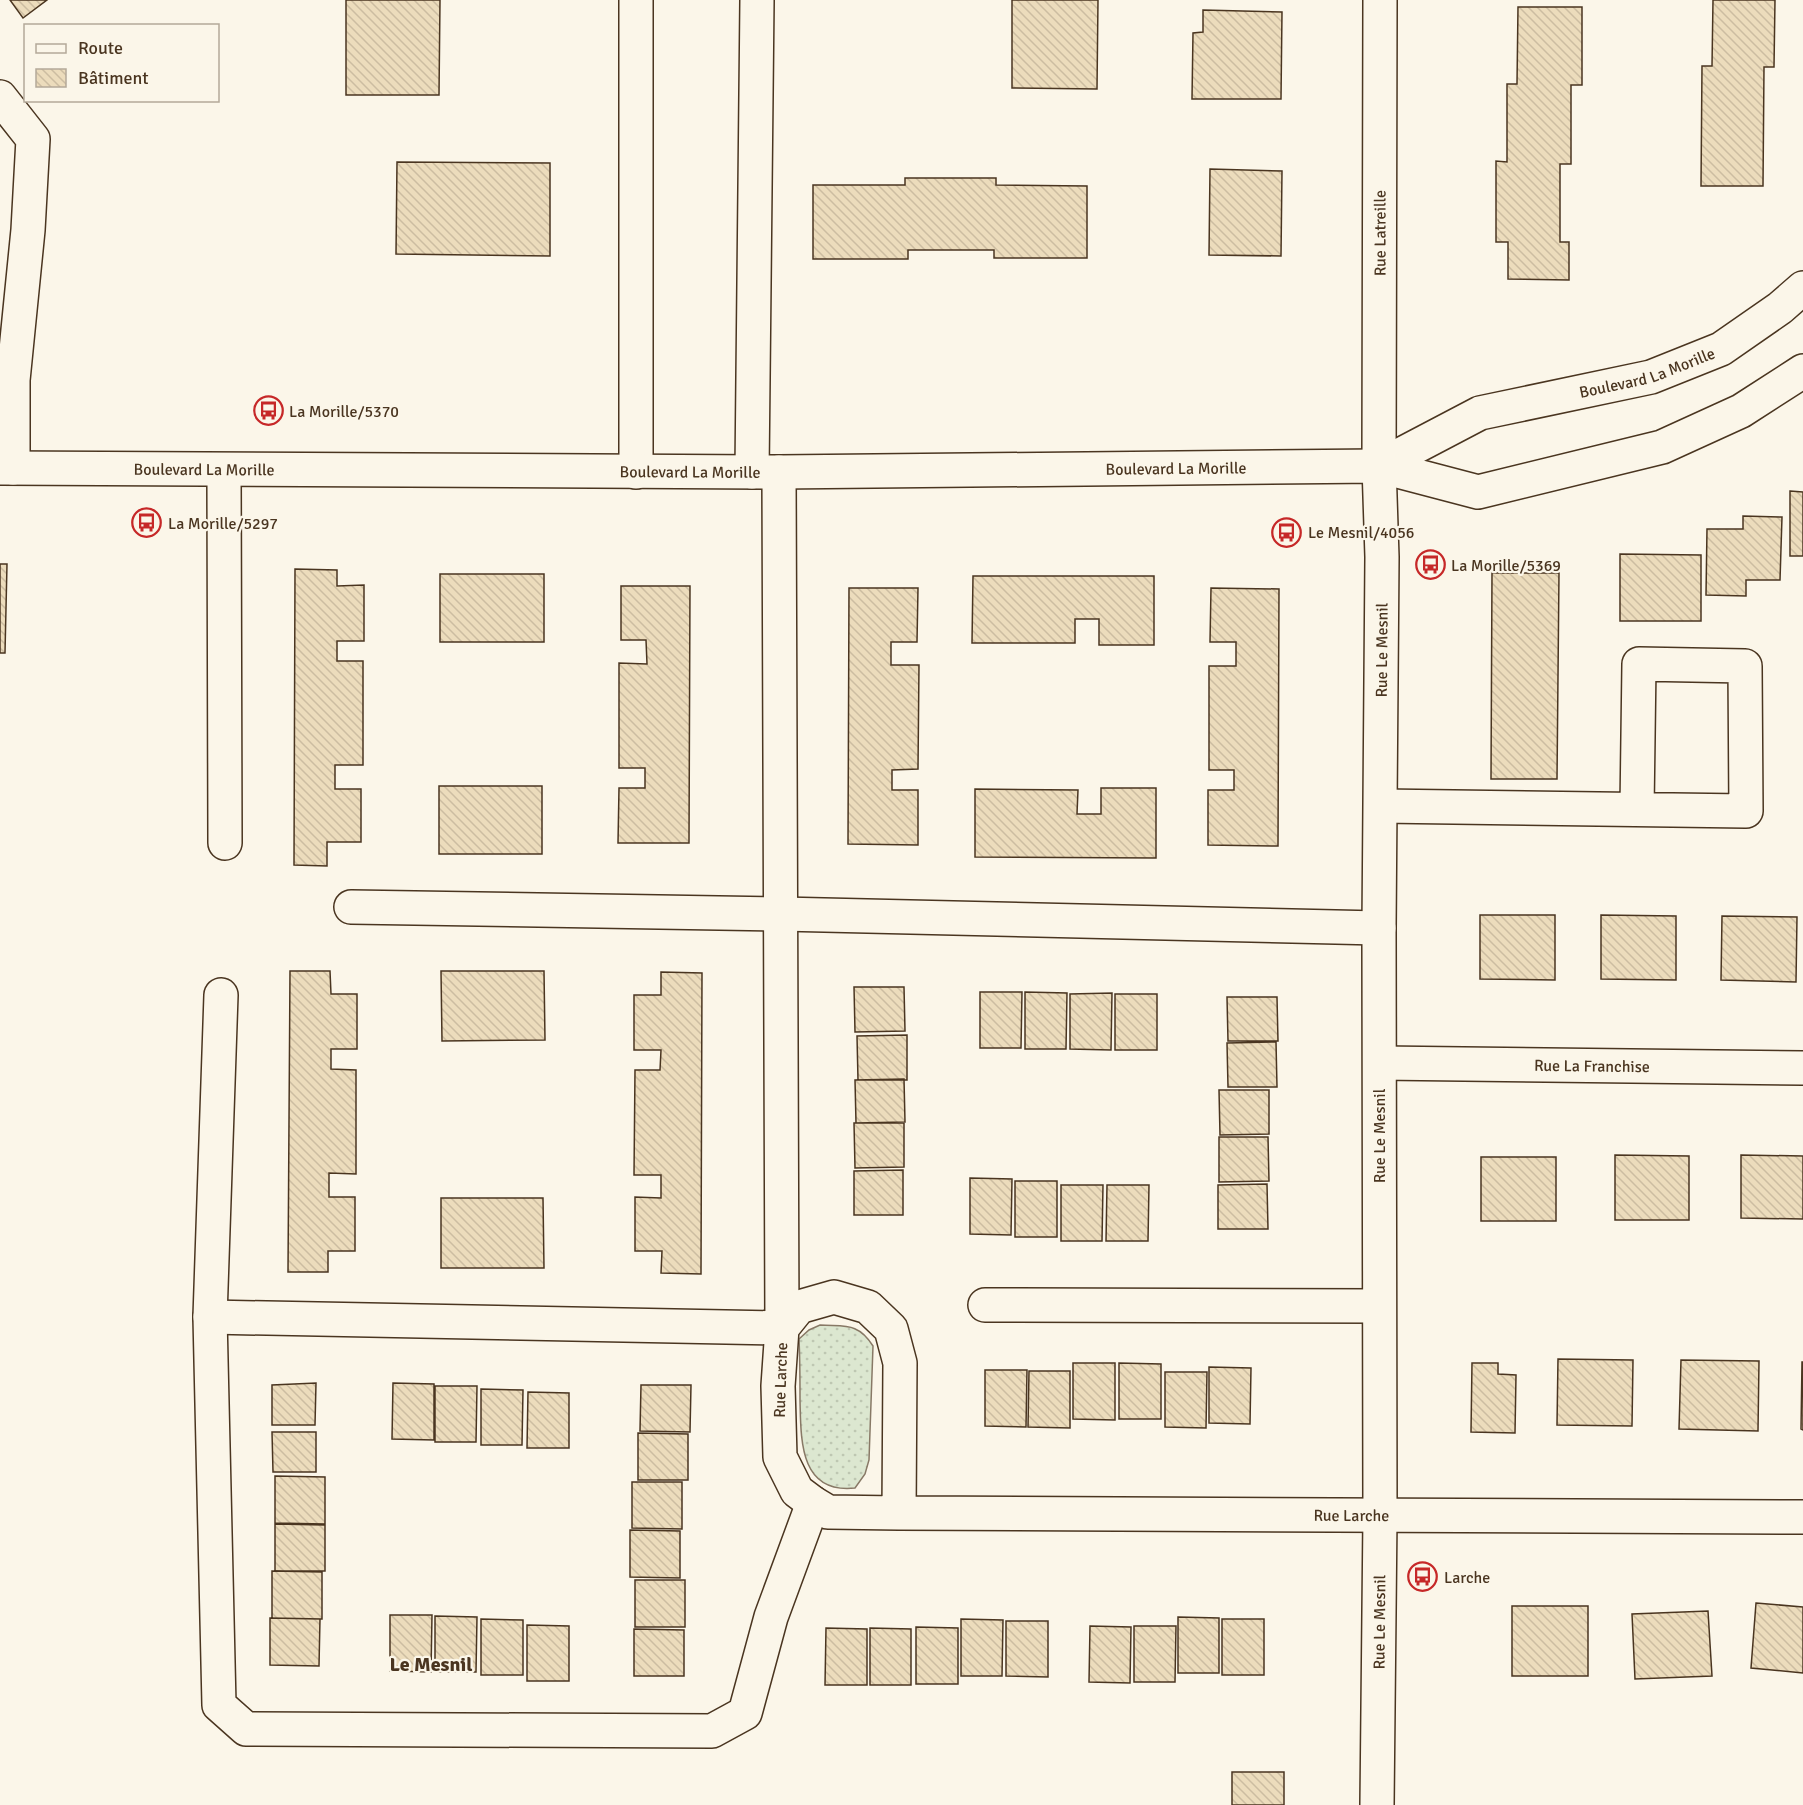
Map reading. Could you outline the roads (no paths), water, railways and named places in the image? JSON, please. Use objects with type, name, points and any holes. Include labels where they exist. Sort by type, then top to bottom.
[{"type":"street","points":[[636,0],[636,472]]},
{"type":"street","points":[[210,1317],[782,1328],[780,914],[765,472],[757,0]]},
{"type":"street","name":"Rue Latreille","points":[[1379,466],[1380,0]]},
{"type":"street","points":[[0,97],[33,139],[28,230],[6,468]]},
{"type":"street","name":"Boulevard La Morille","points":[[1379,466],[1480,413],[1651,377],[1721,349],[1780,308],[1803,288]]},
{"type":"street","name":"Boulevard La Morille","points":[[6,468],[765,472],[1379,466],[1478,492],[1662,447],[1741,411],[1803,371]]},
{"type":"street","name":"Rue Le Mesnil","points":[[1377,1805],[1380,1516],[1379,928],[1383,557],[1379,466]]},
{"type":"street","points":[[224,470],[225,843]]},
{"type":"street","points":[[1381,806],[1746,811],[1745,666],[1639,664],[1636,809]]},
{"type":"street","points":[[351,907],[1379,928]]},
{"type":"street","points":[[221,995],[210,1317],[219,1705],[246,1729],[712,1731],[745,1713],[771,1617],[813,1503]]},
{"type":"street","name":"Rue La Franchise","points":[[1380,1063],[1803,1068]]},
{"type":"street","name":"Rue Larche","points":[[899,1513],[900,1363],[891,1329],[868,1307],[834,1297],[799,1307],[782,1328],[778,1386],[780,1457],[797,1491],[828,1512],[899,1513],[1380,1516],[1803,1517]]},
{"type":"street","points":[[985,1305],[1379,1306]]},
{"type":"place","name":"La Morille/5370","points":[[268,411]]},
{"type":"place","name":"La Morille/5297","points":[[147,523]]},
{"type":"place","name":"Le Mesnil/4056","points":[[1287,532]]},
{"type":"place","name":"La Morille/5369","points":[[1430,565]]},
{"type":"place","name":"Larche","points":[[1423,1577]]},
{"type":"district","name":"Le Mesnil","points":[[431,1664]]}]
